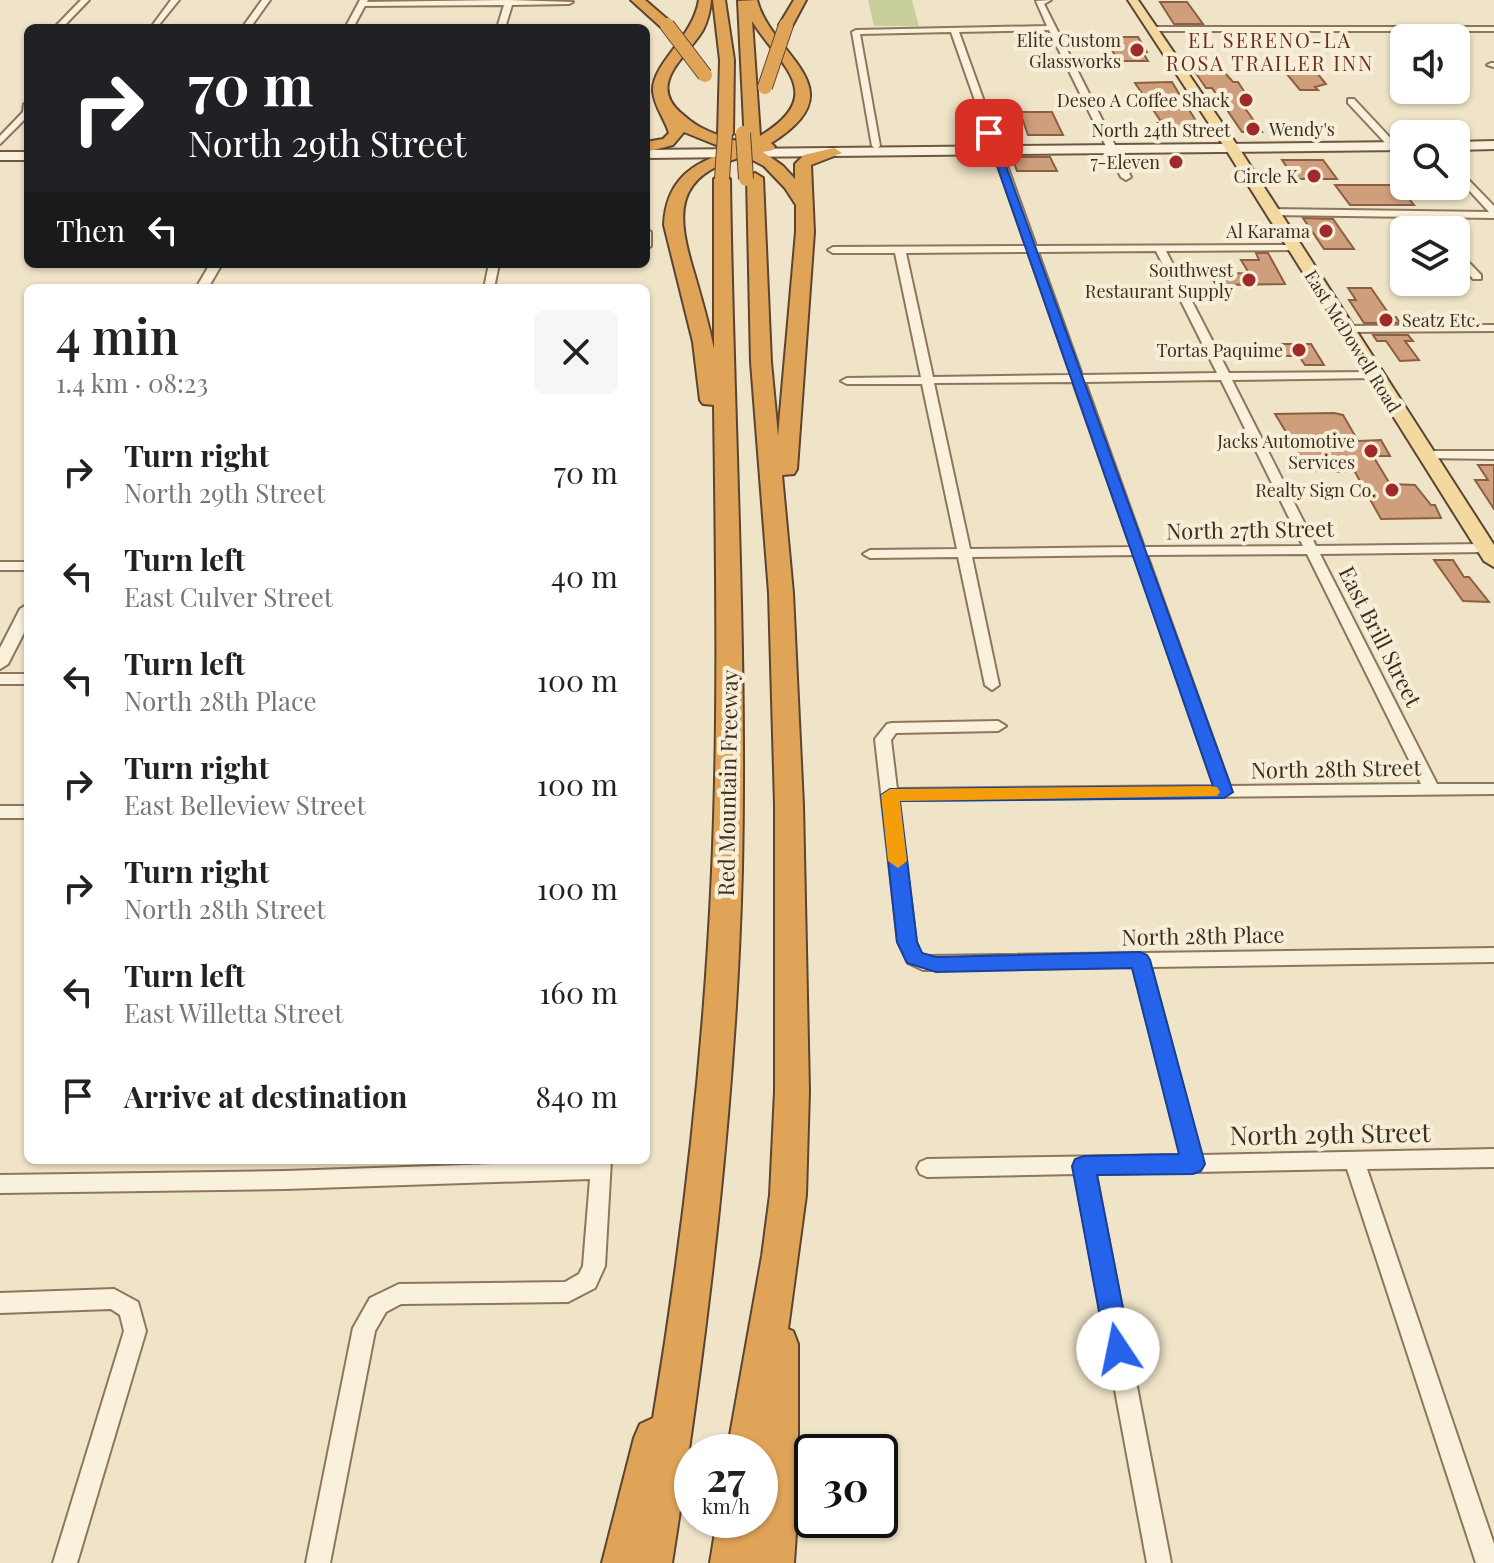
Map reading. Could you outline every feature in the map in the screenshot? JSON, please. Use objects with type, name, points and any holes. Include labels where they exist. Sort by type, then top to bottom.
[{"type":"highway","points":[[637,0],[670,25]]},
{"type":"highway","points":[[657,0],[670,25],[705,75],[716,116],[746,146],[779,168],[805,206]]},
{"type":"highway","points":[[650,146],[668,142],[677,134],[661,95],[661,81],[701,25],[705,0]]},
{"type":"highway","name":"Red Mountain Freeway","points":[[719,0],[727,60],[751,178],[748,204],[756,228],[761,362],[781,593]]},
{"type":"highway","points":[[732,0],[746,146]]},
{"type":"highway","points":[[727,60],[732,0]]},
{"type":"highway","name":"Red Mountain Freeway","points":[[650,1563],[691,1306],[722,992],[727,867],[728,576],[722,179],[746,146],[744,0]]},
{"type":"highway","points":[[751,0],[757,19],[795,67],[800,79],[800,102],[789,123],[788,132],[796,139],[854,146]]},
{"type":"highway","points":[[746,146],[797,0]]},
{"type":"highway","points":[[667,108],[692,131],[746,146]]},
{"type":"highway","points":[[675,203],[686,181],[699,169],[789,123]]},
{"type":"highway","points":[[751,1434],[781,1256],[788,1195],[792,1091],[789,820],[781,593],[788,523],[785,478],[805,232],[803,164],[810,158],[834,153]]},
{"type":"highway","points":[[650,157],[682,168],[672,222],[697,318],[710,392],[717,558],[728,576]]},
{"type":"highway","points":[[772,1563],[777,1503],[781,1256]]},
{"type":"highway","points":[[624,1563],[663,1402],[691,1306]]},
{"type":"highway","points":[[732,1563],[735,1538]]},
{"type":"main road","name":"East McDowell Road","points":[[1133,0],[1232,148],[1490,555]]},
{"type":"main road","points":[[1470,146],[1494,145]]},
{"type":"main road","name":"North 24th Street","points":[[650,156],[746,146],[834,153],[918,149],[1390,146]]},
{"type":"main road","name":"North 24th Street","points":[[650,147],[876,146],[918,149]]},
{"type":"main road","points":[[0,156],[24,156]]},
{"type":"street","points":[[62,24],[85,0]]},
{"type":"street","points":[[155,24],[175,0]]},
{"type":"street","points":[[249,24],[266,0]]},
{"type":"street","points":[[1047,0],[1040,1],[1126,177]]},
{"type":"street","points":[[351,24],[363,2],[569,2]]},
{"type":"street","points":[[502,24],[509,2]]},
{"type":"street","points":[[876,146],[857,31],[1052,28]]},
{"type":"street","points":[[954,29],[1224,792]]},
{"type":"street","points":[[1152,29],[1494,29]]},
{"type":"street","points":[[1351,101],[1390,138]]},
{"type":"street","points":[[0,141],[24,115]]},
{"type":"street","points":[[1470,186],[1494,213]]},
{"type":"street","points":[[1477,194],[1494,193]]},
{"type":"street","points":[[1271,212],[1494,213]]},
{"type":"street","points":[[833,250],[1293,247]]},
{"type":"street","name":"East Brill Street","points":[[1160,248],[1431,788]]},
{"type":"street","points":[[900,250],[992,685]]},
{"type":"street","points":[[1470,269],[1477,277]]},
{"type":"street","points":[[1345,329],[1494,328]]},
{"type":"street","points":[[847,381],[1375,375]]},
{"type":"street","points":[[1426,455],[1494,455]]},
{"type":"street","name":"North 27th Street","points":[[870,554],[1310,550],[1490,555]]},
{"type":"street","points":[[0,566],[24,566]]},
{"type":"street","points":[[0,664],[24,617]]},
{"type":"street","points":[[0,679],[24,679]]},
{"type":"street","points":[[890,795],[883,739],[892,728],[998,726]]},
{"type":"street","name":"North 28th Street","points":[[890,795],[1494,789]]},
{"type":"street","name":"North 28th Place","points":[[890,795],[907,942],[914,958],[936,964],[1492,959]]},
{"type":"street","points":[[0,812],[24,812]]},
{"type":"street","points":[[1140,960],[1193,1164]]},
{"type":"street","name":"North 29th Street","points":[[927,1168],[1494,1158]]},
{"type":"street","points":[[1354,1161],[1488,1563]]},
{"type":"street","points":[[0,1184],[285,1180],[601,1165],[594,1266],[587,1281],[568,1292],[399,1294],[378,1305],[364,1328],[318,1563]]},
{"type":"street","points":[[1084,1166],[1159,1563]]},
{"type":"street","points":[[0,1303],[114,1299],[130,1309],[135,1331],[65,1563]]},
{"type":"green space","points":[[868,0],[912,0],[919,26],[874,26]]},
{"type":"building","points":[[1160,2],[1187,2],[1203,24],[1174,24]]},
{"type":"building","points":[[1105,37],[1138,37],[1147,52],[1143,53],[1148,61],[1118,61]]},
{"type":"building","points":[[1218,65],[1233,82],[1238,82],[1251,102],[1242,104],[1262,132],[1242,132],[1212,88],[1206,88],[1191,66]]},
{"type":"building","points":[[1286,73],[1317,73],[1326,84],[1315,87],[1318,90],[1300,90]]},
{"type":"building","points":[[1172,82],[1205,135],[1166,135],[1158,123],[1162,123],[1135,83]]},
{"type":"building","points":[[1020,112],[1052,112],[1063,135],[1028,135]]},
{"type":"building","points":[[1012,157],[1050,157],[1057,171],[1017,171]]},
{"type":"building","points":[[1282,160],[1323,160],[1337,179],[1295,179]]},
{"type":"building","points":[[1335,185],[1390,185],[1390,200],[1410,200],[1414,205],[1350,205]]},
{"type":"building","points":[[1303,218],[1333,219],[1354,249],[1324,249]]},
{"type":"building","points":[[1256,253],[1268,253],[1285,284],[1216,285],[1210,274],[1249,273],[1241,260],[1259,260]]},
{"type":"building","points":[[1348,288],[1371,288],[1391,317],[1396,317],[1400,323],[1364,323],[1349,300],[1356,300]]},
{"type":"building","points":[[1373,335],[1408,335],[1413,341],[1405,341],[1419,360],[1400,361],[1386,341],[1377,341]]},
{"type":"building","name":"Tortas Paquime","points":[[1278,344],[1311,344],[1324,365],[1305,365],[1299,356],[1285,356]]},
{"type":"building","points":[[1275,414],[1343,415],[1358,441],[1381,440],[1390,456],[1373,456],[1390,484],[1415,485],[1431,505],[1435,505],[1441,518],[1381,519],[1355,472],[1310,471]]},
{"type":"building","points":[[1478,465],[1494,465],[1494,509],[1475,480],[1488,480]]},
{"type":"building","points":[[1434,560],[1453,560],[1464,577],[1469,577],[1489,602],[1463,601]]},
{"type":"slow traffic","points":[[898,861],[890,795],[1210,792]]},
{"type":"place","name":"Elite Custom Glassworks","points":[[1137,50]]},
{"type":"place","name":"Deseo A Coffee Shack","points":[[1246,100]]},
{"type":"place","name":"Wendy's","points":[[1253,129]]},
{"type":"place","name":"7-Eleven","points":[[1176,162]]},
{"type":"place","name":"Circle K","points":[[1314,176]]},
{"type":"place","name":"Al Karama","points":[[1326,231]]},
{"type":"place","name":"Southwest Restaurant Supply","points":[[1249,280]]},
{"type":"place","name":"Seatz Etc.","points":[[1386,320]]},
{"type":"place","name":"Tortas Paquime","points":[[1299,350]]},
{"type":"place","name":"Jacks Automotive Services","points":[[1371,451]]},
{"type":"place","name":"Realty Sign Co.","points":[[1392,490]]},
{"type":"district","name":"EL SERENO-LA ROSA TRAILER INN","points":[[1270,50]]},
{"type":"route","points":[[989,133],[1224,792],[890,795],[907,942],[914,958],[923,963],[936,964],[1140,960],[1193,1164],[1084,1166],[1118,1349]]}]
